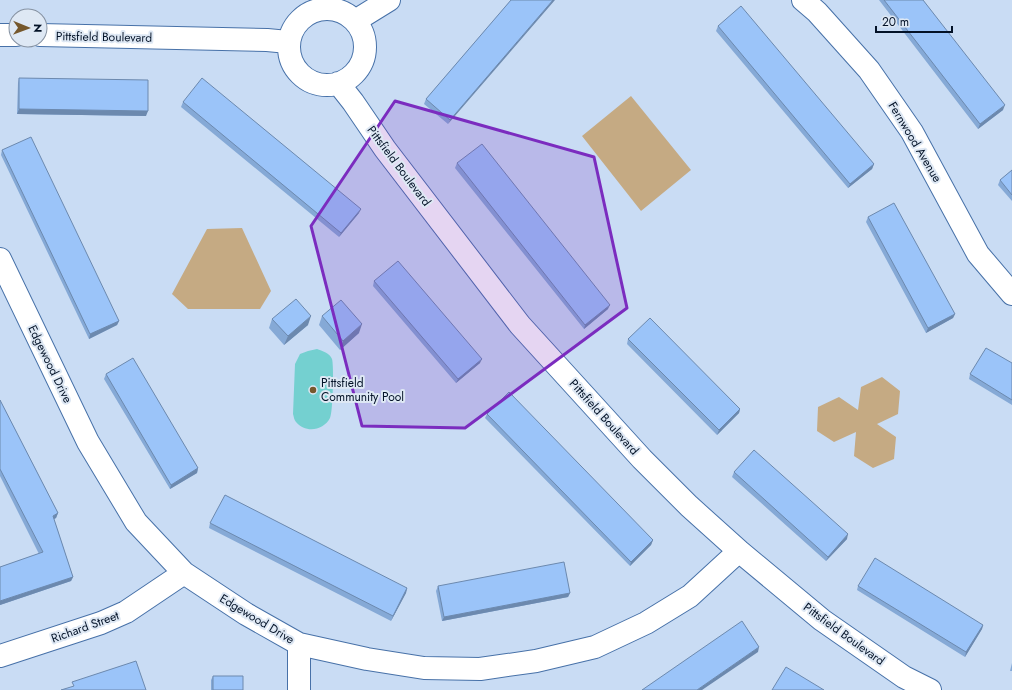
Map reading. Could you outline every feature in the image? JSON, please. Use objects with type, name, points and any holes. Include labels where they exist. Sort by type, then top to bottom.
[{"type":"street","points":[[355,21],[389,0]]},
{"type":"street","name":"Fernwood Avenue","points":[[803,0],[817,12],[869,70],[912,132],[978,254],[1012,294]]},
{"type":"street","points":[[328,8],[350,16],[355,21],[363,32],[365,53],[360,66],[354,75],[338,83],[323,86],[312,83],[301,76],[293,66],[289,53],[288,42],[292,29],[298,22],[314,10],[328,8]]},
{"type":"street","name":"Pittsfield Boulevard","points":[[48,35],[267,40],[288,42]]},
{"type":"street","name":"Pittsfield Boulevard","points":[[338,83],[385,149],[520,324],[642,459],[739,551],[822,620],[904,677],[930,690]]},
{"type":"street","name":"Edgewood Drive","points":[[0,259],[88,442],[136,522],[184,573],[246,614],[299,644],[367,659],[424,668],[480,669],[536,661],[595,647],[646,623],[690,596],[739,551]]},
{"type":"street","name":"Richard Street","points":[[0,656],[101,623],[126,612],[184,573]]},
{"type":"street","points":[[299,644],[299,690]]},
{"type":"highlighted area","points":[[395,101],[594,157],[627,308],[465,428],[362,426],[311,226]]},
{"type":"shaded area","points":[[631,96],[691,170],[641,211],[582,136]]},
{"type":"shaded area","points":[[242,228],[271,291],[260,309],[188,309],[172,294],[207,229]]},
{"type":"shaded area","name":"Pittsfield Community Pool","points":[[317,349],[328,354],[332,359],[332,408],[330,418],[324,425],[319,428],[310,429],[300,426],[295,421],[293,414],[295,364],[300,354]]},
{"type":"shaded area","points":[[882,377],[900,391],[898,414],[877,424],[896,437],[894,459],[873,468],[854,456],[856,432],[834,442],[817,431],[818,407],[839,397],[858,410],[861,387]]},
{"type":"building","points":[[511,0],[553,0],[450,120],[426,99]]},
{"type":"building","points":[[884,0],[923,0],[1005,105],[980,124]]},
{"type":"building","points":[[741,6],[874,164],[850,184],[718,26]]},
{"type":"building","points":[[19,78],[148,80],[148,111],[19,109]]},
{"type":"building","points":[[202,78],[361,209],[341,233],[183,102]]},
{"type":"building","points":[[31,137],[119,321],[90,334],[2,150]]},
{"type":"building","points":[[482,144],[610,305],[585,325],[457,163]]},
{"type":"building","points":[[1012,170],[1012,195],[1000,180]]},
{"type":"building","points":[[894,203],[955,314],[928,328],[868,217]]},
{"type":"building","points":[[398,261],[482,359],[458,379],[374,281]]},
{"type":"building","points":[[296,299],[311,316],[288,336],[272,319]]},
{"type":"building","points":[[341,300],[362,324],[343,341],[322,316]]},
{"type":"building","points":[[650,318],[740,409],[719,430],[628,339]]},
{"type":"building","points":[[986,348],[1012,363],[1012,400],[970,374]]},
{"type":"building","points":[[133,358],[198,468],[171,485],[106,374]]},
{"type":"building","points":[[509,392],[653,540],[631,562],[487,414]]},
{"type":"building","points":[[0,400],[58,513],[53,516],[73,577],[0,601],[0,567],[43,552],[0,469]]},
{"type":"building","points":[[754,450],[848,534],[828,557],[734,472]]},
{"type":"building","points":[[225,495],[407,588],[393,616],[210,523]]},
{"type":"building","points":[[875,558],[983,625],[966,652],[858,586]]},
{"type":"building","points":[[564,562],[570,593],[444,617],[438,586]]},
{"type":"building","points":[[742,621],[759,647],[697,690],[642,690]]},
{"type":"building","points":[[136,661],[146,690],[61,690],[74,686],[72,682]]},
{"type":"building","points":[[786,667],[824,690],[772,690]]},
{"type":"building","points":[[213,676],[243,676],[243,690],[213,690]]},
{"type":"place","name":"Pittsfield Community Pool","points":[[313,390]]}]
